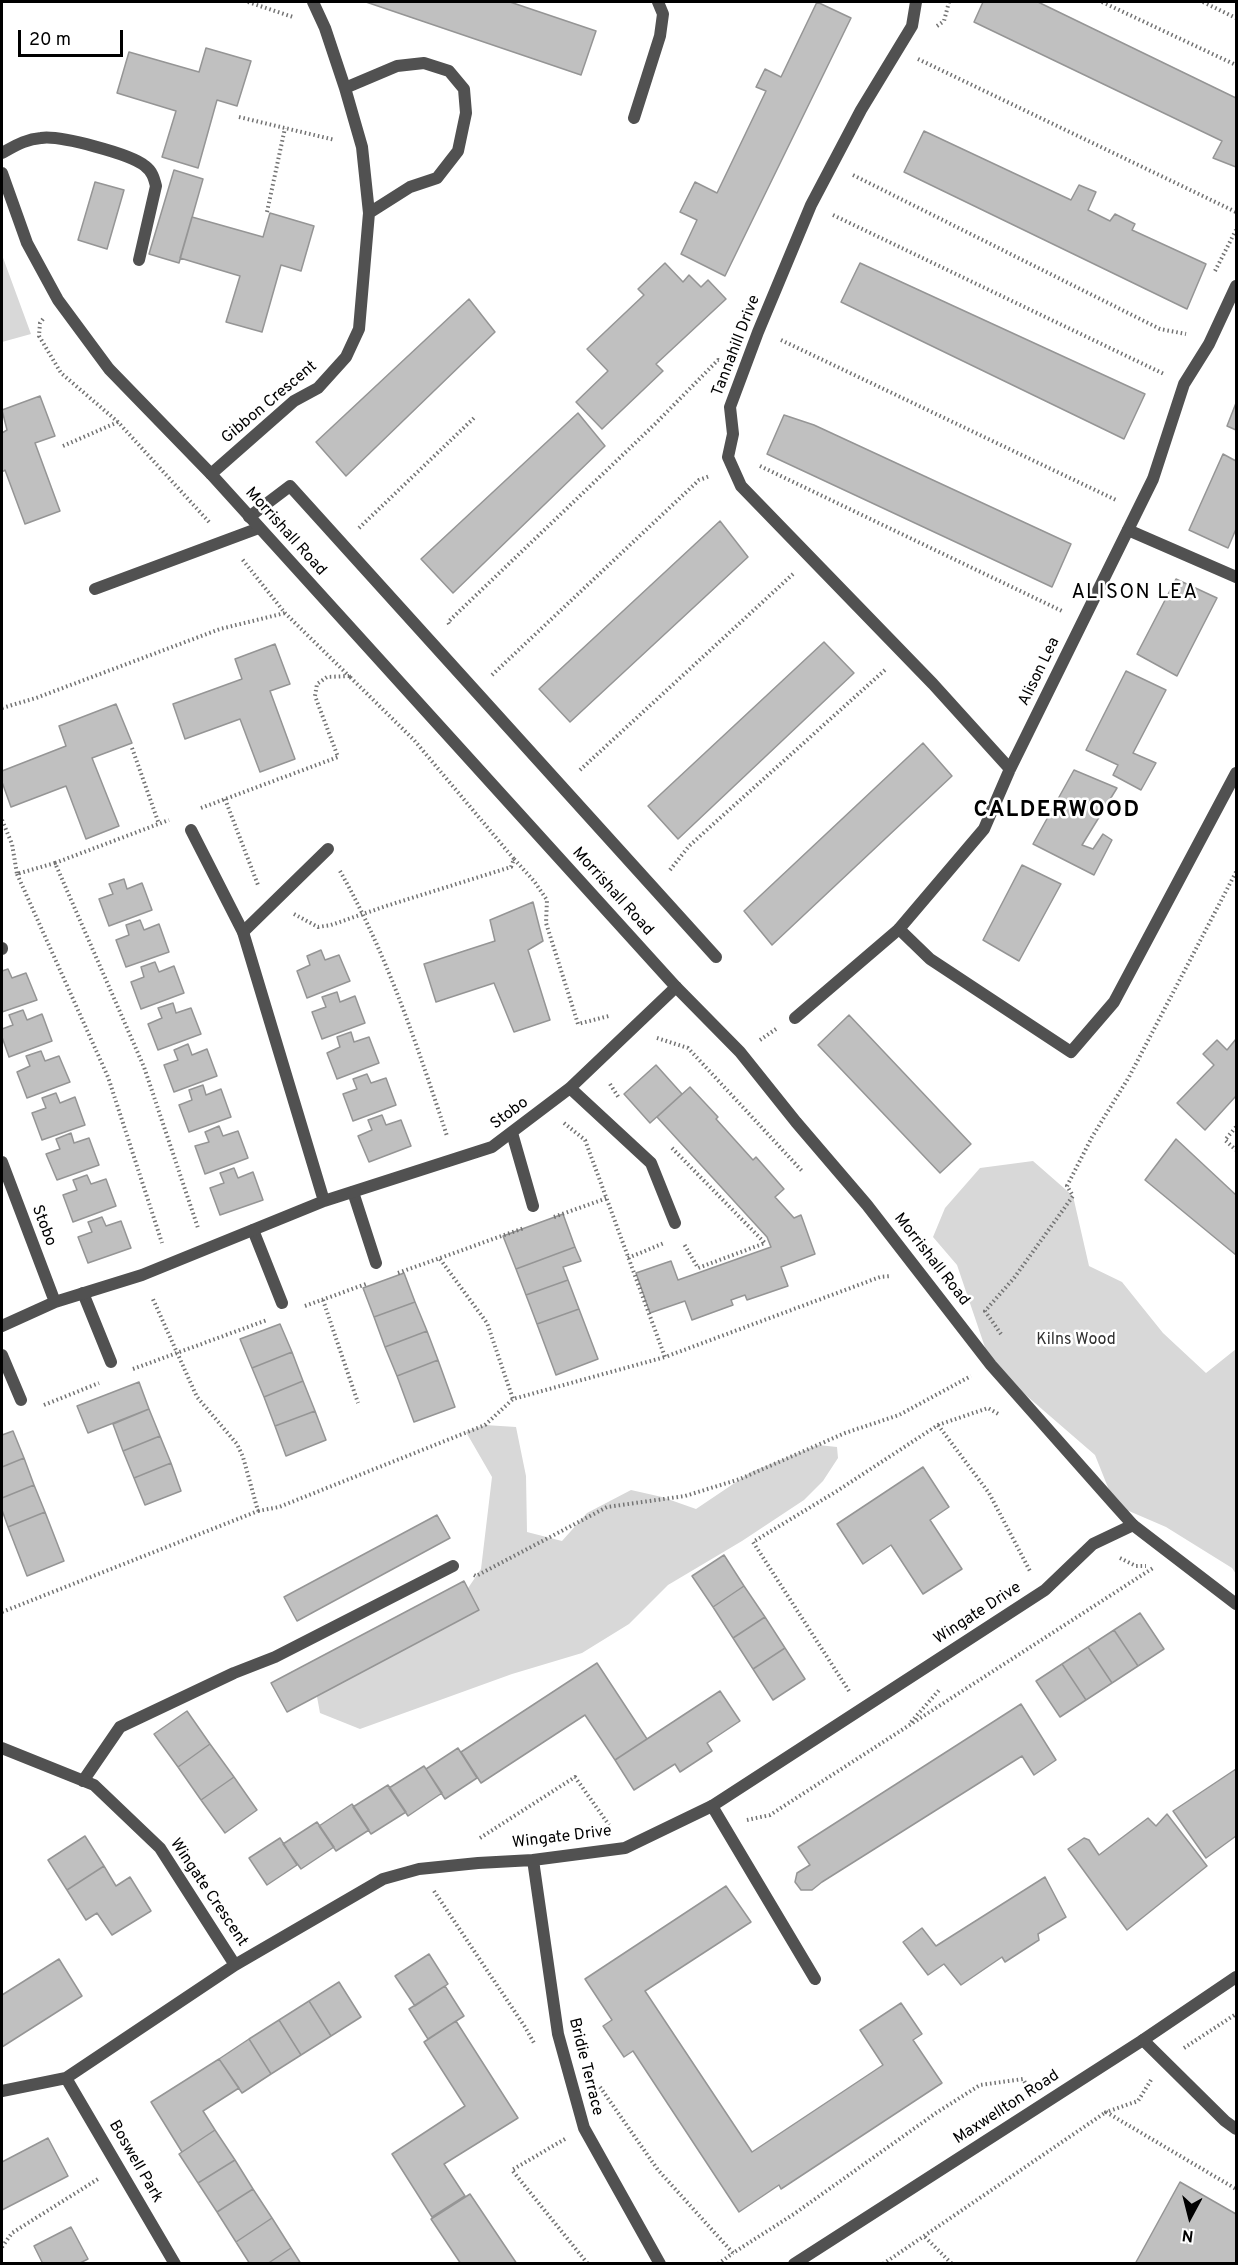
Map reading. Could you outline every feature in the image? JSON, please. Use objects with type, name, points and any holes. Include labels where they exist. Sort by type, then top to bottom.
[{"type":"street","name":"Gibbon Crescent","points":[[211,474],[294,401],[318,388],[346,357],[359,329],[369,213],[362,147],[325,28],[313,2]]},
{"type":"street","points":[[634,118],[660,36],[663,14],[658,2]]},
{"type":"street","name":"Tannahill Drive","points":[[915,2],[912,26],[861,110],[811,205],[758,332],[730,407],[733,434],[728,457],[741,486],[904,653],[1010,769]]},
{"type":"street","points":[[345,88],[397,66],[424,63],[449,71],[464,89],[466,112],[458,150],[437,177],[410,187],[369,213]]},
{"type":"street","points":[[2,153],[27,140],[58,137],[132,159],[144,165],[153,175],[156,186],[138,260]]},
{"type":"street","name":"Morrishall Road","points":[[2,173],[27,243],[58,300],[109,369],[211,474],[676,987],[740,1052],[867,1205],[991,1365],[1133,1525],[1236,1604]]},
{"type":"street","name":"Alison Lea","points":[[795,1018],[900,929],[984,829],[1010,769],[1153,479],[1184,384],[1209,344],[1236,286]]},
{"type":"street","points":[[249,518],[290,486],[716,957]]},
{"type":"street","points":[[95,589],[259,528]]},
{"type":"street","points":[[1128,530],[1236,577]]},
{"type":"street","points":[[900,929],[930,959],[1071,1052],[1114,1002],[1236,773]]},
{"type":"street","points":[[190,830],[243,932],[324,1201]]},
{"type":"street","points":[[243,932],[328,849]]},
{"type":"street","name":"Stobo","points":[[2,1326],[55,1302],[142,1275],[324,1201],[492,1147],[570,1088],[676,987]]},
{"type":"street","points":[[570,1088],[651,1163],[675,1223]]},
{"type":"street","points":[[512,1133],[533,1206]]},
{"type":"street","name":"Stobo","points":[[2,1162],[55,1302]]},
{"type":"street","points":[[353,1192],[376,1263]]},
{"type":"street","points":[[253,1230],[282,1303]]},
{"type":"street","points":[[83,1293],[111,1362]]},
{"type":"street","points":[[2,1355],[21,1400]]},
{"type":"street","name":"Wingate Drive","points":[[66,2078],[236,1965],[383,1880],[419,1869],[533,1860],[625,1848],[712,1806],[1045,1590],[1093,1544],[1133,1525]]},
{"type":"street","points":[[83,1781],[120,1727],[234,1672],[275,1657],[453,1566]]},
{"type":"street","name":"Wingate Crescent","points":[[2,1748],[94,1785],[160,1848],[236,1965]]},
{"type":"street","points":[[712,1806],[815,1979]]},
{"type":"street","name":"Bridie Terrace","points":[[533,1860],[558,2034],[584,2128],[660,2264]]},
{"type":"street","name":"Maxwellton Road","points":[[794,2264],[1143,2040],[1236,1977]]},
{"type":"street","points":[[1143,2040],[1225,2121],[1236,2129]]},
{"type":"street","points":[[2,2091],[66,2078]]},
{"type":"street","name":"Boswell Park","points":[[66,2078],[175,2264]]},
{"type":"path","points":[[248,2],[325,28]]},
{"type":"path","points":[[1102,2],[1236,65]]},
{"type":"path","points":[[1203,2],[1236,18]]},
{"type":"path","points":[[915,58],[1236,212]]},
{"type":"path","points":[[239,117],[362,147]]},
{"type":"path","points":[[267,212],[285,128]]},
{"type":"path","points":[[856,177],[1160,329],[1184,333]]},
{"type":"path","points":[[811,205],[1184,384]]},
{"type":"path","points":[[58,300],[40,323],[39,336],[61,373],[118,422],[225,541],[285,613],[414,740],[534,880],[548,900],[546,923],[578,1024],[608,1015],[630,1031]]},
{"type":"path","points":[[758,332],[781,339],[1138,510]]},
{"type":"path","points":[[455,631],[448,622],[655,424],[718,360],[745,367]]},
{"type":"path","points":[[343,544],[475,417]]},
{"type":"path","points":[[63,446],[118,422]]},
{"type":"path","points":[[758,465],[1084,621]]},
{"type":"path","points":[[487,664],[494,672],[699,480],[733,469]]},
{"type":"path","points":[[562,786],[810,558]]},
{"type":"path","points":[[2,708],[36,698],[220,629],[285,613]]},
{"type":"path","points":[[654,889],[689,846],[904,653]]},
{"type":"path","points":[[338,757],[315,696],[317,684],[327,677],[349,676]]},
{"type":"path","points":[[132,748],[159,824]]},
{"type":"path","points":[[225,799],[259,886],[273,903],[318,927],[331,926],[386,906],[511,867],[514,859]]},
{"type":"path","points":[[2,820],[12,844],[17,874],[108,1077],[169,1264]]},
{"type":"path","points":[[328,849],[365,914],[408,1020],[455,1159]]},
{"type":"path","points":[[17,874],[54,863],[144,1067],[205,1249]]},
{"type":"path","points":[[1004,1339],[984,1311],[1014,1278],[1073,1196],[1067,1186],[1092,1137],[1129,1077],[1236,872]]},
{"type":"path","points":[[740,1052],[795,1018]]},
{"type":"path","points":[[652,1039],[659,1037],[688,1048],[804,1172]]},
{"type":"path","points":[[607,1079],[620,1100]]},
{"type":"path","points":[[545,1108],[585,1140],[665,1357]]},
{"type":"path","points":[[1236,1127],[1226,1140],[1236,1150]]},
{"type":"path","points":[[665,1141],[765,1243],[698,1268],[680,1237]]},
{"type":"path","points":[[628,1258],[669,1241]]},
{"type":"path","points":[[440,1259],[487,1323],[513,1399]]},
{"type":"path","points":[[2,1612],[258,1511],[279,1507],[485,1425],[513,1399],[665,1357],[880,1276],[896,1277],[890,1269]]},
{"type":"path","points":[[142,1275],[196,1397],[237,1444],[243,1457],[258,1511]]},
{"type":"path","points":[[323,1300],[358,1403]]},
{"type":"path","points":[[128,1371],[175,1353]]},
{"type":"path","points":[[453,1566],[476,1576],[607,1507],[685,1496],[740,1479],[845,1432],[899,1415],[991,1365]]},
{"type":"path","points":[[34,1408],[108,1379]]},
{"type":"path","points":[[859,1709],[753,1542],[938,1425],[988,1408],[1003,1416]]},
{"type":"path","points":[[938,1425],[989,1493],[1031,1573]]},
{"type":"path","points":[[723,1825],[770,1815],[1157,1566]]},
{"type":"path","points":[[478,1863],[478,1839],[575,1777],[625,1848]]},
{"type":"path","points":[[419,1869],[525,2027],[538,2052],[566,2063]]},
{"type":"path","points":[[1164,2061],[1236,2014]]},
{"type":"path","points":[[718,2264],[980,2085],[1023,2079]]},
{"type":"path","points":[[595,2080],[658,2170],[733,2253]]},
{"type":"path","points":[[883,2264],[1106,2112],[1138,2101]]},
{"type":"path","points":[[1106,2112],[1236,2189]]},
{"type":"path","points":[[584,2128],[512,2170],[588,2264]]},
{"type":"path","points":[[2,2247],[12,2233],[119,2166]]},
{"type":"path","points":[[924,2237],[952,2264]]},
{"type":"green space","points":[[2,255],[31,334],[2,342]]},
{"type":"green space","name":"Kilns Wood","points":[[1033,1161],[1073,1196],[1089,1266],[1122,1282],[1163,1333],[1206,1373],[1236,1349],[1236,1574],[1232,1568],[1166,1527],[1115,1505],[1095,1455],[991,1365],[957,1265],[933,1237],[945,1208],[980,1168]]},
{"type":"green space","points":[[485,1425],[516,1427],[526,1476],[527,1532],[562,1541],[587,1513],[631,1490],[662,1497],[696,1509],[751,1472],[818,1445],[837,1447],[838,1458],[823,1481],[804,1500],[742,1541],[668,1585],[629,1624],[582,1653],[512,1674],[360,1729],[320,1713],[313,1675],[445,1622],[481,1569],[492,1477],[466,1432]]},
{"type":"building","points":[[366,2],[510,2],[596,31],[581,75]]},
{"type":"building","points":[[817,2],[851,18],[725,276],[681,254],[697,220],[680,212],[695,182],[717,193],[766,91],[756,87],[765,69],[781,77]]},
{"type":"building","points":[[983,2],[1038,2],[1236,98],[1236,167],[1213,158],[1222,141],[974,22]]},
{"type":"building","points":[[206,48],[251,61],[237,106],[217,100],[198,168],[162,157],[176,111],[117,93],[129,52],[199,72]]},
{"type":"building","points":[[924,131],[1071,200],[1079,185],[1096,192],[1088,210],[1110,221],[1115,214],[1135,224],[1132,230],[1206,264],[1187,309],[904,172]]},
{"type":"building","points":[[174,170],[203,179],[179,263],[149,254]]},
{"type":"building","points":[[95,182],[124,190],[107,249],[78,240]]},
{"type":"building","points":[[270,213],[314,226],[301,271],[281,265],[262,332],[226,322],[240,276],[180,258],[192,217],[263,237]]},
{"type":"building","points":[[665,263],[683,282],[689,275],[701,287],[708,280],[726,299],[656,364],[663,371],[602,429],[576,402],[608,371],[587,349],[644,295],[638,289]]},
{"type":"building","points":[[860,263],[1145,394],[1124,439],[841,302]]},
{"type":"building","points":[[469,299],[495,332],[346,476],[316,442]]},
{"type":"building","points":[[40,396],[55,436],[35,443],[60,511],[25,524],[5,470],[2,472],[2,433],[7,430],[2,410]]},
{"type":"building","points":[[1236,403],[1236,430],[1227,426]]},
{"type":"building","points":[[578,413],[605,446],[453,593],[421,559]]},
{"type":"building","points":[[784,415],[814,425],[1071,544],[1052,587],[767,454]]},
{"type":"building","points":[[1223,454],[1236,461],[1236,529],[1228,548],[1189,530]]},
{"type":"building","points":[[720,521],[748,557],[570,722],[539,689]]},
{"type":"building","points":[[1176,579],[1217,598],[1177,676],[1137,654]]},
{"type":"building","points":[[824,642],[854,673],[678,839],[648,806]]},
{"type":"building","points":[[275,644],[290,684],[270,691],[295,759],[260,772],[240,719],[185,739],[173,704],[242,679],[235,659]]},
{"type":"building","points":[[1126,671],[1166,690],[1133,753],[1156,763],[1141,790],[1113,775],[1118,765],[1086,750]]},
{"type":"building","points":[[116,704],[132,743],[92,758],[119,826],[86,839],[66,786],[11,807],[2,782],[2,771],[66,746],[59,726]]},
{"type":"building","points":[[923,743],[952,776],[772,945],[744,911]]},
{"type":"building","points":[[1074,770],[1117,788],[1082,845],[1093,849],[1103,834],[1112,840],[1094,875],[1033,844]]},
{"type":"building","points":[[1022,865],[1061,884],[1019,961],[983,940]]},
{"type":"building","points":[[124,879],[127,889],[142,883],[152,910],[109,926],[99,899],[113,894],[109,884]]},
{"type":"building","points":[[533,902],[543,941],[528,950],[550,1020],[514,1032],[494,983],[436,1002],[424,964],[495,941],[490,920]]},
{"type":"building","points":[[140,920],[144,930],[159,924],[169,952],[126,967],[116,940],[129,935],[126,925]]},
{"type":"building","points":[[321,950],[325,960],[339,955],[350,981],[307,998],[297,971],[310,965],[307,956]]},
{"type":"building","points":[[155,962],[159,972],[174,966],[184,993],[141,1009],[131,982],[144,977],[141,967]]},
{"type":"building","points":[[8,969],[12,978],[26,973],[37,1000],[2,1012],[2,971]]},
{"type":"building","points":[[337,992],[340,1002],[355,996],[365,1023],[322,1039],[312,1012],[326,1007],[322,997]]},
{"type":"building","points":[[173,1003],[176,1013],[191,1008],[201,1034],[158,1050],[148,1024],[162,1018],[158,1008]]},
{"type":"building","points":[[23,1010],[27,1020],[42,1014],[52,1041],[9,1057],[2,1037],[2,1029],[13,1025],[9,1015]]},
{"type":"building","points":[[849,1015],[971,1144],[940,1173],[818,1045]]},
{"type":"building","points":[[351,1032],[354,1042],[369,1037],[379,1063],[337,1079],[327,1053],[340,1047],[337,1037]]},
{"type":"building","points":[[1236,1039],[1236,1096],[1205,1130],[1177,1103],[1214,1065],[1203,1054],[1217,1040],[1227,1050]]},
{"type":"building","points":[[188,1044],[192,1055],[207,1049],[217,1076],[174,1092],[164,1065],[178,1060],[174,1050]]},
{"type":"building","points":[[41,1051],[45,1061],[59,1056],[70,1082],[27,1098],[17,1072],[30,1066],[26,1056]]},
{"type":"building","points":[[656,1065],[682,1094],[650,1123],[624,1094]]},
{"type":"building","points":[[367,1074],[371,1083],[386,1078],[396,1105],[353,1121],[343,1094],[357,1089],[353,1079]]},
{"type":"building","points":[[203,1085],[206,1095],[221,1089],[231,1117],[189,1132],[179,1105],[192,1100],[189,1090]]},
{"type":"building","points":[[690,1087],[753,1160],[756,1157],[784,1189],[775,1197],[794,1218],[801,1215],[815,1254],[781,1267],[788,1286],[747,1300],[745,1295],[731,1300],[733,1305],[692,1320],[685,1301],[650,1313],[636,1273],[671,1261],[678,1280],[771,1247],[767,1237],[657,1117]]},
{"type":"building","points":[[56,1093],[60,1103],[75,1097],[85,1125],[42,1140],[32,1113],[46,1108],[42,1098]]},
{"type":"building","points":[[382,1115],[386,1125],[401,1120],[411,1146],[369,1162],[358,1136],[372,1130],[368,1120]]},
{"type":"building","points":[[219,1126],[223,1136],[238,1131],[248,1158],[205,1174],[195,1146],[209,1142],[205,1132]]},
{"type":"building","points":[[71,1133],[74,1143],[89,1138],[99,1165],[57,1180],[46,1154],[60,1149],[56,1139]]},
{"type":"building","points":[[1176,1139],[1236,1195],[1236,1255],[1145,1180]]},
{"type":"building","points":[[234,1168],[238,1178],[253,1172],[263,1200],[220,1215],[210,1188],[224,1183],[220,1173]]},
{"type":"building","points":[[87,1175],[91,1184],[106,1179],[116,1206],[73,1222],[63,1195],[77,1190],[73,1180]]},
{"type":"building","points":[[563,1214],[575,1247],[516,1269],[503,1236]]},
{"type":"building","points":[[102,1217],[106,1226],[121,1221],[131,1248],[88,1263],[78,1237],[92,1232],[88,1222]]},
{"type":"building","points":[[575,1247],[581,1261],[563,1267],[568,1280],[526,1295],[516,1269]]},
{"type":"building","points":[[404,1273],[415,1302],[374,1317],[363,1288]]},
{"type":"building","points":[[568,1280],[579,1309],[537,1324],[526,1295]]},
{"type":"building","points":[[415,1302],[427,1331],[385,1347],[374,1317]]},
{"type":"building","points":[[579,1309],[598,1359],[556,1375],[537,1324]]},
{"type":"building","points":[[280,1324],[292,1352],[252,1368],[240,1339]]},
{"type":"building","points":[[427,1331],[438,1360],[397,1376],[385,1347]]},
{"type":"building","points":[[292,1352],[303,1381],[264,1397],[252,1368]]},
{"type":"building","points":[[438,1360],[455,1407],[414,1422],[397,1376]]},
{"type":"building","points":[[303,1381],[315,1411],[275,1426],[264,1397]]},
{"type":"building","points":[[139,1382],[149,1409],[88,1433],[77,1406]]},
{"type":"building","points":[[149,1409],[160,1436],[123,1451],[113,1424]]},
{"type":"building","points":[[315,1411],[326,1440],[286,1456],[275,1426]]},
{"type":"building","points":[[13,1431],[24,1458],[2,1467],[2,1435]]},
{"type":"building","points":[[160,1436],[171,1463],[134,1478],[123,1451]]},
{"type":"building","points":[[24,1458],[34,1485],[2,1498],[2,1467]]},
{"type":"building","points":[[171,1463],[181,1491],[145,1505],[134,1478]]},
{"type":"building","points":[[923,1467],[949,1507],[930,1520],[962,1569],[923,1594],[891,1545],[863,1564],[837,1524]]},
{"type":"building","points":[[34,1485],[45,1512],[8,1527],[2,1510],[2,1498]]},
{"type":"building","points":[[45,1512],[64,1561],[27,1576],[8,1527]]},
{"type":"building","points":[[437,1515],[450,1538],[297,1621],[284,1597]]},
{"type":"building","points":[[724,1555],[744,1586],[713,1607],[692,1576]]},
{"type":"building","points":[[464,1581],[479,1610],[287,1712],[271,1683]]},
{"type":"building","points":[[744,1586],[765,1617],[733,1638],[713,1607]]},
{"type":"building","points":[[1140,1613],[1164,1649],[1138,1666],[1114,1630]]},
{"type":"building","points":[[765,1617],[785,1648],[753,1669],[733,1638]]},
{"type":"building","points":[[1114,1630],[1138,1666],[1112,1683],[1088,1647]]},
{"type":"building","points":[[1088,1647],[1112,1683],[1086,1700],[1062,1664]]},
{"type":"building","points":[[785,1648],[805,1679],[773,1700],[753,1669]]},
{"type":"building","points":[[597,1663],[647,1739],[615,1760],[585,1715],[481,1783],[461,1752]]},
{"type":"building","points":[[1062,1664],[1086,1700],[1060,1717],[1036,1681]]},
{"type":"building","points":[[720,1691],[740,1721],[707,1743],[712,1751],[680,1772],[675,1764],[634,1790],[615,1760]]},
{"type":"building","points":[[1021,1704],[1056,1760],[1034,1775],[1022,1756],[812,1890],[801,1890],[795,1882],[797,1873],[810,1865],[798,1847]]},
{"type":"building","points":[[187,1711],[210,1744],[178,1767],[154,1734]]},
{"type":"building","points":[[210,1744],[234,1777],[201,1800],[178,1767]]},
{"type":"building","points":[[458,1748],[477,1778],[445,1799],[426,1769]]},
{"type":"building","points":[[424,1766],[442,1793],[408,1816],[389,1788]]},
{"type":"building","points":[[1236,1769],[1236,1836],[1206,1858],[1173,1811]]},
{"type":"building","points":[[234,1777],[257,1810],[225,1833],[201,1800]]},
{"type":"building","points":[[388,1785],[406,1812],[371,1834],[353,1807]]},
{"type":"building","points":[[352,1804],[369,1830],[336,1851],[319,1826]]},
{"type":"building","points":[[1167,1814],[1207,1866],[1127,1930],[1068,1849],[1084,1838],[1089,1840],[1099,1855],[1148,1818],[1156,1826]]},
{"type":"building","points":[[317,1822],[334,1847],[301,1869],[283,1844]]},
{"type":"building","points":[[85,1836],[104,1866],[67,1890],[48,1860]]},
{"type":"building","points":[[280,1838],[297,1865],[267,1885],[249,1858]]},
{"type":"building","points":[[104,1866],[116,1886],[130,1877],[151,1911],[112,1935],[97,1913],[86,1920],[67,1890]]},
{"type":"building","points":[[1045,1877],[1066,1917],[1038,1934],[1039,1940],[1005,1962],[1002,1957],[961,1985],[944,1964],[928,1975],[903,1942],[922,1928],[936,1946]]},
{"type":"building","points":[[726,1886],[751,1922],[645,1991],[752,2152],[883,2065],[860,2030],[901,2003],[922,2034],[913,2040],[942,2083],[781,2189],[779,2185],[739,2212],[633,2051],[624,2057],[603,2026],[612,2020],[585,1979]]},
{"type":"building","points":[[429,1954],[448,1984],[415,2006],[395,1976]]},
{"type":"building","points":[[59,1959],[82,1996],[2,2047],[2,1995]]},
{"type":"building","points":[[339,1982],[361,2017],[331,2036],[309,2001]]},
{"type":"building","points":[[445,1986],[464,2016],[428,2039],[409,2009]]},
{"type":"building","points":[[309,2001],[331,2036],[301,2055],[279,2020]]},
{"type":"building","points":[[279,2020],[301,2055],[271,2074],[249,2039]]},
{"type":"building","points":[[456,2021],[518,2118],[444,2164],[465,2196],[432,2217],[392,2154],[465,2106],[424,2042]]},
{"type":"building","points":[[249,2039],[271,2074],[242,2093],[219,2059]]},
{"type":"building","points":[[219,2059],[239,2088],[203,2111],[215,2130],[182,2152],[151,2102]]},
{"type":"building","points":[[215,2130],[235,2160],[198,2183],[179,2154]]},
{"type":"building","points":[[48,2138],[68,2176],[2,2210],[2,2162]]},
{"type":"building","points":[[235,2160],[253,2189],[217,2212],[198,2183]]},
{"type":"building","points":[[1180,2182],[1236,2214],[1236,2264],[1135,2264]]},
{"type":"building","points":[[253,2189],[272,2218],[236,2242],[217,2212]]},
{"type":"building","points":[[470,2194],[517,2264],[461,2264],[431,2219]]},
{"type":"building","points":[[272,2218],[291,2248],[267,2264],[250,2264],[236,2242]]},
{"type":"building","points":[[71,2227],[88,2259],[78,2264],[43,2264],[34,2246]]},
{"type":"building","points":[[291,2248],[301,2264],[267,2264]]},
{"type":"district","name":"ALISON LEA","points":[[1135,594]]},
{"type":"district","name":"CALDERWOOD","points":[[1057,812]]}]
